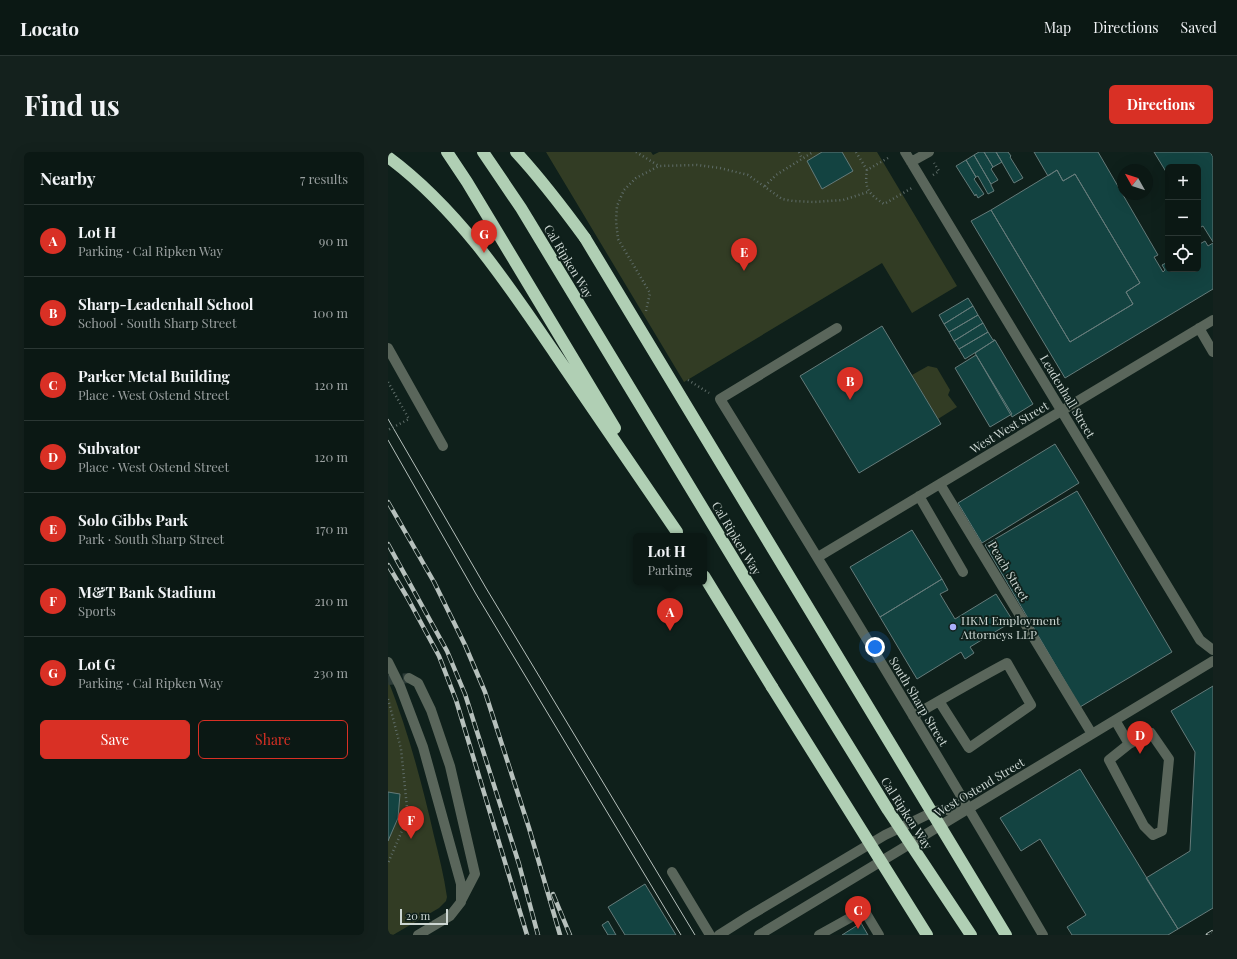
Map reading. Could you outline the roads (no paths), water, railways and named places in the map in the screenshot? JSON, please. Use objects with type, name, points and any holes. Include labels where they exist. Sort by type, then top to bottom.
[{"type":"highway","points":[[447,152],[468,182],[678,533]]},
{"type":"highway","name":"Cal Ripken Way","points":[[483,152],[521,208],[745,578],[888,810],[971,935]]},
{"type":"highway","points":[[516,152],[563,207],[585,238],[1006,935]]},
{"type":"highway","points":[[388,157],[423,186],[466,231],[503,278],[678,533]]},
{"type":"highway","points":[[707,581],[927,935]]},
{"type":"street","name":"Leadenhall Street","points":[[905,152],[1200,640],[1213,650]]},
{"type":"street","points":[[911,162],[928,152]]},
{"type":"street","name":"West West Street","points":[[818,557],[1213,320]]},
{"type":"street","name":"South Sharp Street","points":[[837,328],[720,400],[818,557],[914,716],[1043,935]]},
{"type":"street","points":[[1199,328],[1213,352]]},
{"type":"street","points":[[388,348],[443,446]]},
{"type":"street","name":"Peach Street","points":[[940,484],[1092,734]]},
{"type":"street","points":[[919,496],[963,572]]},
{"type":"street","name":"West Ostend Street","points":[[759,935],[1213,661]]},
{"type":"street","points":[[388,662],[400,686],[423,747],[461,884],[461,902]]},
{"type":"street","points":[[914,716],[938,701],[1007,663],[1031,705],[969,748],[938,701]]},
{"type":"street","points":[[409,678],[418,683],[431,710],[450,766],[475,874],[461,902],[450,916],[418,935]]},
{"type":"street","points":[[1114,720],[1129,744]]},
{"type":"street","points":[[1151,733],[1169,759],[1162,831],[1153,835],[1144,826],[1109,760],[1129,744],[1151,733]]},
{"type":"street","points":[[720,935],[749,916],[885,835],[935,811],[969,808]]},
{"type":"street","points":[[672,872],[710,935]]},
{"type":"street","points":[[819,935],[864,910],[879,935]]},
{"type":"tunnel","points":[[388,680],[409,678]]},
{"type":"tram line","points":[[388,419],[486,588],[695,935]]},
{"type":"tram line","points":[[388,440],[476,594],[681,935]]},
{"type":"railway","points":[[388,502],[434,582],[465,645],[485,692],[529,828],[560,935]]},
{"type":"railway","points":[[388,544],[447,651],[465,694],[519,864],[538,935]]},
{"type":"railway","points":[[388,565],[439,656],[456,700],[527,935]]},
{"type":"railway","points":[[553,894],[570,935]]},
{"type":"railway","points":[[1208,935],[1213,932]]},
{"type":"place","name":"Lot G","points":[[484,253]]},
{"type":"place","name":"Solo Gibbs Park","points":[[744,271]]},
{"type":"place","name":"Sharp-Leadenhall School","points":[[850,400]]},
{"type":"place","name":"HKM Employment Attorneys LLP","points":[[953,627]]},
{"type":"place","name":"Lot H","points":[[670,631]]},
{"type":"place","name":"Subvator","points":[[1140,754]]},
{"type":"place","name":"M&T Bank Stadium","points":[[411,839]]},
{"type":"place","name":"Parker Metal Building","points":[[858,929]]}]
